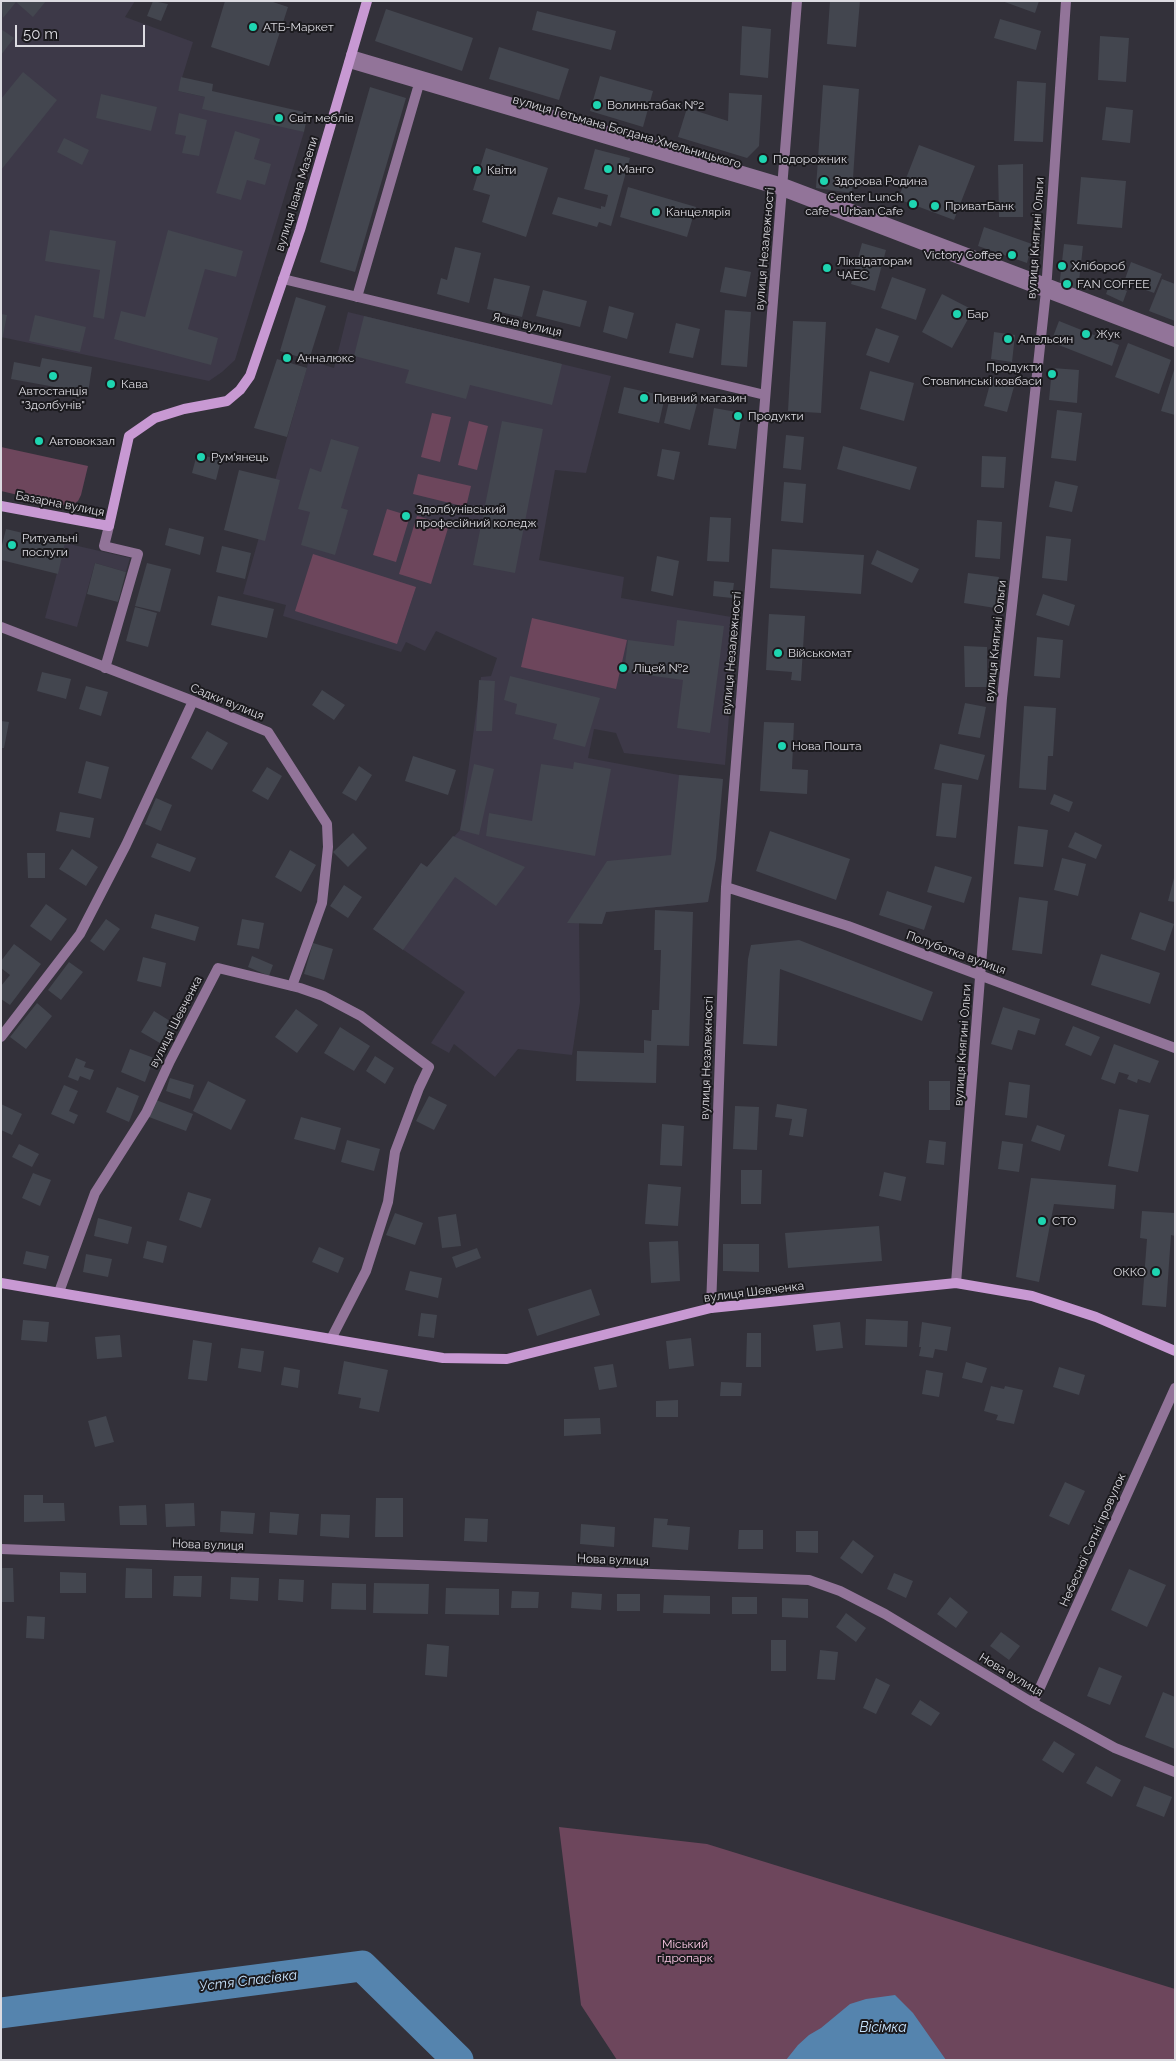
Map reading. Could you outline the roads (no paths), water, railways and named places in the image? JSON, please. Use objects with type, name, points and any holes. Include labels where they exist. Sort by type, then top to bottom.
[{"type":"main road","name":"вулиця Івана Мазепи","points":[[240,390],[250,376],[283,279],[367,1]]},
{"type":"main road","name":"Базарна вулиця","points":[[1,506],[109,526],[129,436],[155,418],[184,409],[226,401],[240,390]]},
{"type":"main road","name":"вулиця Шевченка","points":[[1,1282],[443,1358],[507,1359],[710,1308],[956,1284],[1032,1296],[1096,1317],[1175,1351]]},
{"type":"street","name":"вулиця Незалежності","points":[[710,1308],[726,887],[797,1]]},
{"type":"street","name":"вулиця Княгині Ольги","points":[[956,1284],[1002,698],[1046,287],[1066,1]]},
{"type":"street","name":"вулиця Гетьмана Богдана Хмельницького","points":[[350,59],[419,84],[782,187]]},
{"type":"street","name":"вулиця Гетьмана Богдана Хмельницького","points":[[350,59],[782,187],[1046,287],[1175,332]]},
{"type":"street","points":[[357,297],[419,84]]},
{"type":"street","name":"Ясна вулиця","points":[[283,279],[765,395]]},
{"type":"street","name":"вулиця Гетьмана Богдана Хмельницького","points":[[1046,287],[1175,342]]},
{"type":"street","points":[[105,668],[138,554],[104,546],[109,526]]},
{"type":"street","name":"Садки вулиця","points":[[1,627],[268,732],[327,824],[327,878],[322,903],[292,986]]},
{"type":"street","points":[[1,1037],[80,934],[126,844],[193,701]]},
{"type":"street","name":"Полуботка вулиця","points":[[726,887],[848,926],[1175,1048]]},
{"type":"street","name":"вулиця Шевченка","points":[[59,1292],[95,1194],[146,1113],[170,1061],[218,968],[292,986],[323,996],[361,1016],[429,1067],[395,1152],[388,1202],[366,1271],[331,1338]]},
{"type":"street","name":"Небесної Сотні провулок","points":[[1033,1703],[1175,1388]]},
{"type":"street","name":"Нова вулиця","points":[[1,1549],[808,1580],[840,1590],[885,1614],[1033,1703],[1114,1748],[1175,1772]]},
{"type":"water","name":"Вісімка","points":[[895,1995],[913,2013],[946,2060],[786,2060],[809,2035],[821,2028],[850,2004],[866,1999]]},
{"type":"waterway","name":"Устя Спасівка","points":[[1,2013],[362,1966],[458,2060]]},
{"type":"place","name":"АТБ-Маркет","points":[[253,27]]},
{"type":"place","name":"Волиньтабак №2","points":[[597,105]]},
{"type":"place","name":"Світ меблів","points":[[279,118]]},
{"type":"place","name":"Подорожник","points":[[763,159]]},
{"type":"place","name":"Манго","points":[[608,169]]},
{"type":"place","name":"Квіти","points":[[477,170]]},
{"type":"place","name":"Здорова Родина","points":[[824,181]]},
{"type":"place","name":"Center Lunch cafe - Urban Cafe","points":[[913,204]]},
{"type":"place","name":"ПриватБанк","points":[[935,206]]},
{"type":"place","name":"Канцелярiя","points":[[656,212]]},
{"type":"place","name":"Victory Coffee","points":[[1012,255]]},
{"type":"place","name":"Хлібороб","points":[[1062,266]]},
{"type":"place","name":"Ліквідаторам ЧАЕС","points":[[827,268]]},
{"type":"place","name":"FAN COFFEE","points":[[1067,284]]},
{"type":"place","name":"Бар","points":[[957,314]]},
{"type":"place","name":"Жук","points":[[1086,334]]},
{"type":"place","name":"Апельсин","points":[[1008,339]]},
{"type":"place","name":"Анналюкс","points":[[287,358]]},
{"type":"place","name":"Продукти Стовпинські ковбаси","points":[[1052,374]]},
{"type":"place","name":"Автостанція \"Здолбунів\"","points":[[53,376]]},
{"type":"place","name":"Кава","points":[[111,384]]},
{"type":"place","name":"Пивний магазин","points":[[644,398]]},
{"type":"place","name":"Продукти","points":[[738,416]]},
{"type":"place","name":"Автовокзал","points":[[39,441]]},
{"type":"place","name":"Рум'янець","points":[[201,457]]},
{"type":"place","name":"Здолбунівський професійний коледж","points":[[406,516]]},
{"type":"place","name":"Ритуальнi послуги","points":[[12,545]]},
{"type":"place","name":"Вiйськомат","points":[[778,653]]},
{"type":"place","name":"Ліцей №2","points":[[623,668]]},
{"type":"place","name":"Нова Пошта","points":[[782,746]]},
{"type":"place","name":"СТО","points":[[1042,1221]]},
{"type":"place","name":"ОККО","points":[[1156,1272]]},
{"type":"park label","name":"Міський гідропарк","points":[[685,1951]]}]
